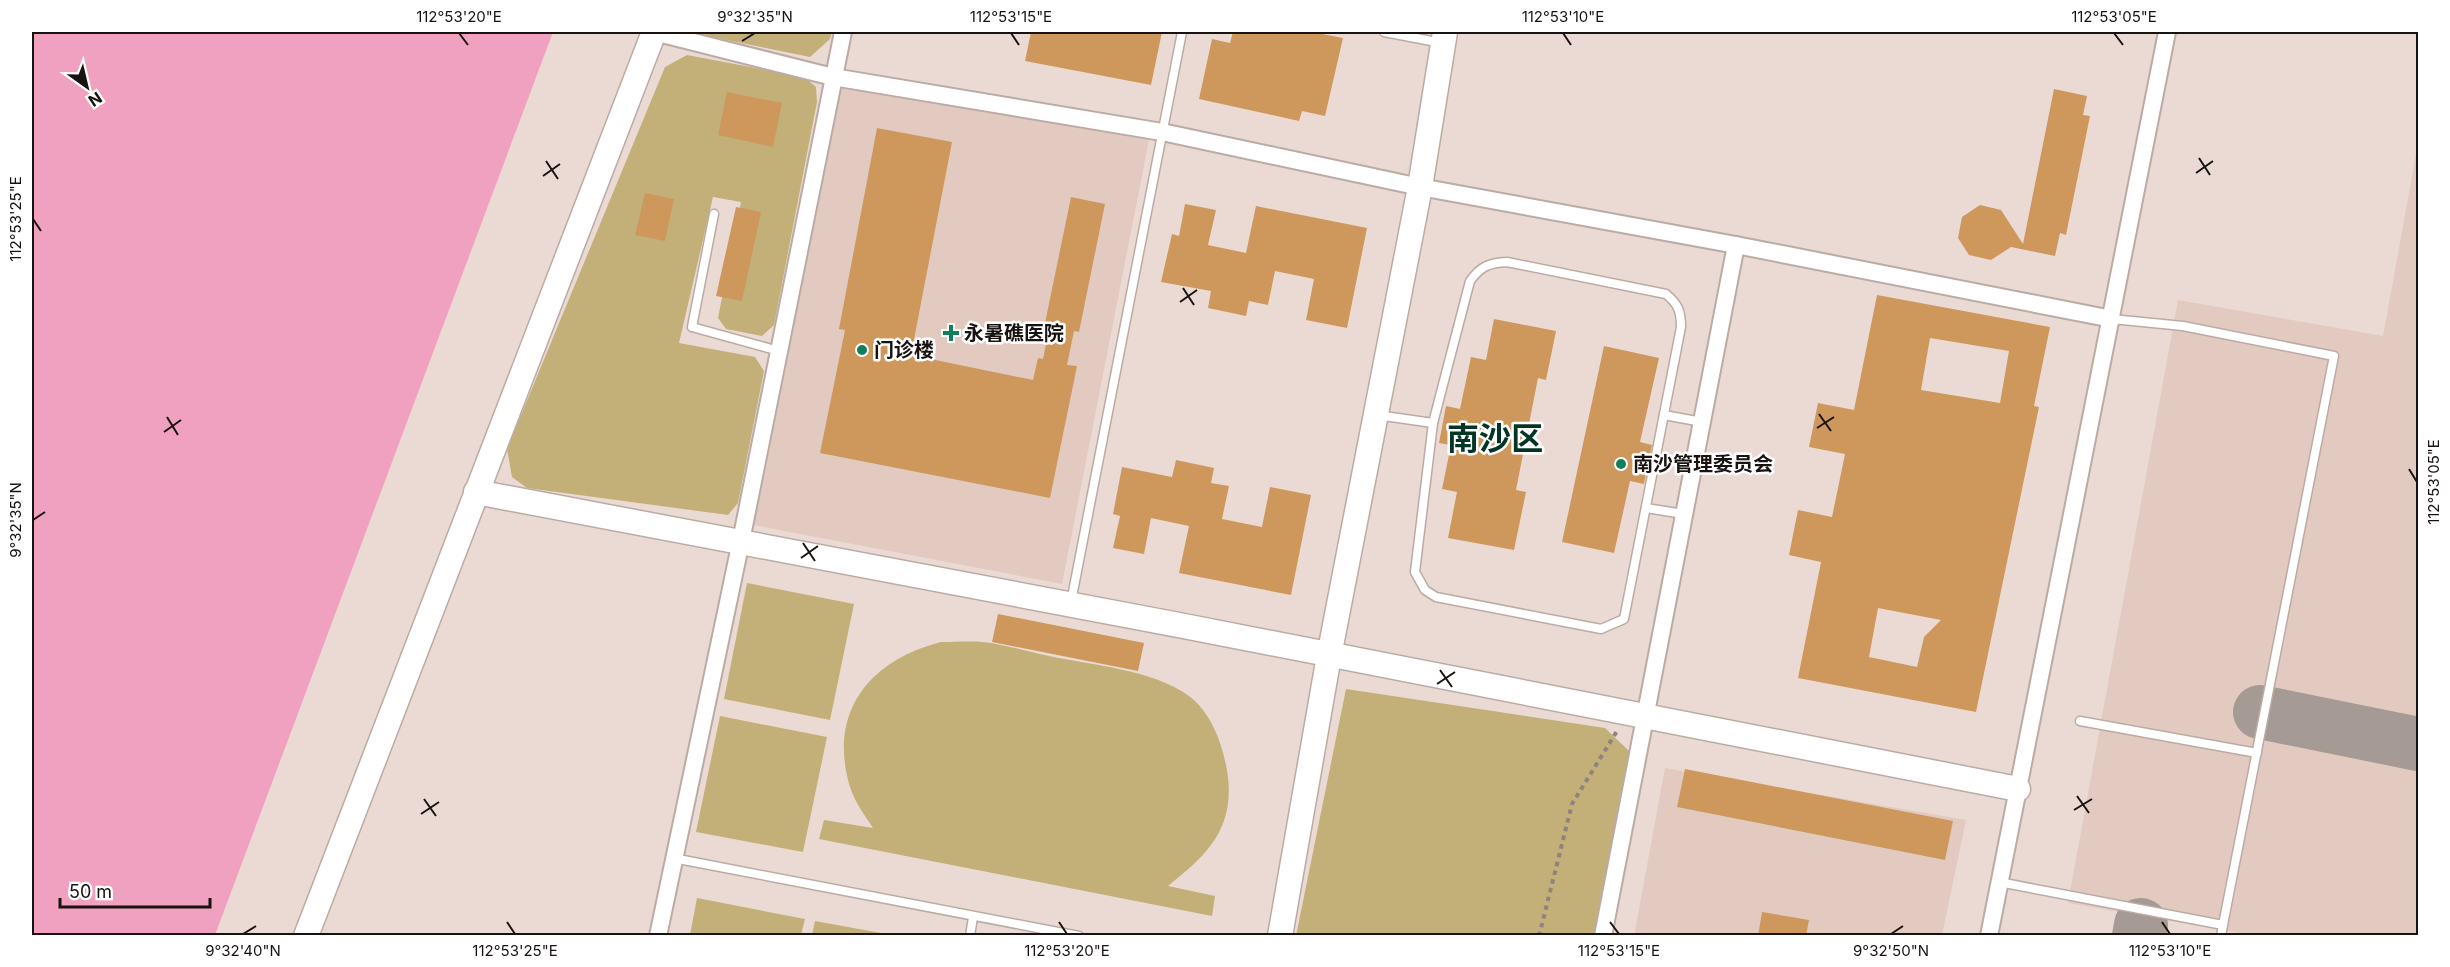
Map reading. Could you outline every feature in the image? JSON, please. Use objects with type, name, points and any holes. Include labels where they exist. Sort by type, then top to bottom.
[{"type":"street","points":[[306,936],[654,32],[833,77],[1162,132],[1420,187],[1736,245],[2112,319]]},
{"type":"street","points":[[658,936],[741,541],[843,32]]},
{"type":"street","points":[[1989,936],[2167,32]]},
{"type":"street","points":[[1280,936],[1329,656],[1420,187],[1444,37]]},
{"type":"street","points":[[1604,936],[1637,714],[1684,514],[1736,245]]},
{"type":"street","points":[[476,492],[1071,603],[1329,656],[2018,789]]},
{"type":"lane","points":[[1071,603],[1182,32]]},
{"type":"lane","points":[[1384,32],[1444,37]]},
{"type":"lane","points":[[714,214],[692,327],[779,351]]},
{"type":"lane","points":[[1507,262],[1666,294],[1676,302],[1681,313],[1681,327],[1664,415],[1624,619],[1601,629],[1436,597],[1425,590],[1415,572],[1433,423],[1470,281],[1480,268],[1494,263],[1507,262]]},
{"type":"lane","points":[[2112,319],[2183,326],[2334,356],[2221,936]]},
{"type":"lane","points":[[1377,415],[1433,423]]},
{"type":"lane","points":[[1664,415],[1702,422]]},
{"type":"lane","points":[[1646,508],[1684,514]]},
{"type":"lane","points":[[2080,721],[2257,753]]},
{"type":"lane","points":[[673,858],[1079,936]]},
{"type":"lane","points":[[2000,882],[2223,925]]},
{"type":"lane","points":[[970,936],[973,917]]},
{"type":"path","points":[[1539,936],[1572,804],[1637,714]]},
{"type":"shaded area","points":[[32,32],[553,32],[215,935],[32,935]]},
{"type":"shaded area","points":[[701,32],[832,32],[830,39],[810,57],[707,36]]},
{"type":"shaded area","points":[[687,55],[804,77],[816,87],[817,102],[774,325],[762,336],[726,329],[718,318],[741,202],[713,197],[679,343],[755,357],[764,371],[738,503],[728,515],[527,488],[512,477],[507,449],[665,67]]},
{"type":"shaded area","name":"永暑礁医院","points":[[840,81],[1149,140],[1062,584],[753,525]]},
{"type":"shaded area","points":[[2418,143],[2418,935],[2252,935],[2068,903],[2178,300],[2383,336]]},
{"type":"shaded area","points":[[747,583],[854,604],[830,720],[724,699]]},
{"type":"shaded area","points":[[941,642],[990,643],[1141,674],[1175,687],[1197,703],[1211,722],[1220,743],[1228,777],[1229,796],[1222,827],[1214,840],[1194,864],[1168,886],[1215,896],[1212,916],[819,839],[824,820],[873,828],[852,793],[844,754],[846,730],[852,709],[863,690],[877,674],[896,660]]},
{"type":"shaded area","points":[[1346,689],[1605,728],[1630,752],[1595,935],[1296,936]]},
{"type":"shaded area","points":[[720,716],[827,737],[803,852],[696,832]]},
{"type":"shaded area","points":[[1665,768],[1966,820],[1942,935],[1634,936]]},
{"type":"shaded area","points":[[697,898],[805,919],[801,935],[690,935]]},
{"type":"shaded area","points":[[815,921],[892,935],[812,935]]},
{"type":"building","points":[[1031,32],[1162,32],[1151,85],[1025,61]]},
{"type":"building","points":[[1233,32],[1312,32],[1343,38],[1325,116],[1302,111],[1299,121],[1199,99],[1212,39],[1230,43]]},
{"type":"building","points":[[2054,89],[2087,96],[2083,115],[2090,116],[2066,235],[2060,233],[2055,256],[2011,247],[1991,260],[1969,255],[1958,238],[1962,217],[1980,205],[2001,210],[2023,244]]},
{"type":"building","points":[[727,92],[782,103],[773,147],[718,135]]},
{"type":"building","name":"门诊楼","points":[[877,128],[952,142],[911,355],[1033,380],[1038,358],[1043,359],[1049,329],[1044,328],[1071,197],[1105,204],[1079,332],[1074,331],[1067,365],[1077,366],[1050,498],[820,453],[845,330],[839,329]]},
{"type":"building","points":[[645,193],[674,199],[665,241],[635,235]]},
{"type":"building","points":[[1185,204],[1216,210],[1208,245],[1246,253],[1256,206],[1367,228],[1347,328],[1306,320],[1314,279],[1275,271],[1268,305],[1249,301],[1246,316],[1208,308],[1211,291],[1161,282],[1172,234],[1179,236]]},
{"type":"building","points":[[736,207],[761,212],[742,301],[716,296]]},
{"type":"building","points":[[1877,295],[2050,327],[2034,406],[2039,407],[1976,712],[1798,678],[1821,562],[1789,555],[1798,510],[1832,517],[1845,454],[1809,447],[1818,403],[1854,410]],"holes":[[[1930,338],[2009,351],[2000,403],[1921,390]],[[1878,608],[1941,620],[1924,637],[1917,667],[1869,657]]]},
{"type":"building","points":[[1494,319],[1556,331],[1546,380],[1538,378],[1516,490],[1526,492],[1514,550],[1448,538],[1457,492],[1442,489],[1451,445],[1439,443],[1446,406],[1460,409],[1471,357],[1486,360]]},
{"type":"building","name":"南沙管理委员会","points":[[1604,346],[1659,358],[1640,442],[1652,445],[1644,484],[1630,481],[1614,553],[1562,542]]},
{"type":"building","points":[[1176,460],[1214,468],[1211,483],[1229,486],[1222,519],[1262,527],[1270,487],[1311,495],[1291,595],[1179,573],[1189,526],[1151,518],[1144,554],[1113,548],[1120,516],[1113,514],[1122,467],[1172,477]]},
{"type":"building","points":[[998,614],[1144,643],[1138,671],[992,642]]},
{"type":"building","points":[[1685,769],[1953,821],[1945,860],[1677,807]]},
{"type":"building","points":[[1762,912],[1809,920],[1806,936],[1758,936]]},
{"type":"taxiway","points":[[2260,712],[2418,744]]},
{"type":"taxiway","points":[[2139,936],[2141,925]]},
{"type":"place","name":"永暑礁医院","points":[[951,333]]},
{"type":"place","name":"门诊楼","points":[[862,350]]},
{"type":"place","name":"南沙管理委员会","points":[[1621,464]]},
{"type":"district","name":"南沙区","points":[[1495,438]]}]
